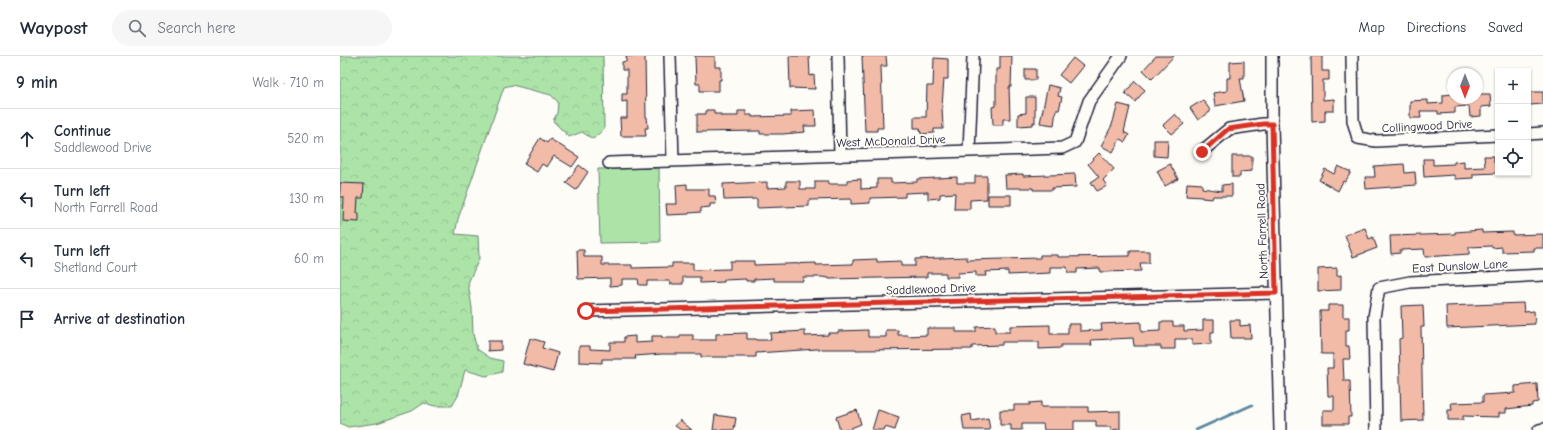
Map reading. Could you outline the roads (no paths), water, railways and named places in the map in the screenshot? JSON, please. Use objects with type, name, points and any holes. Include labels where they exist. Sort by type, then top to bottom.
[{"type":"street","points":[[670,56],[673,161]]},
{"type":"street","points":[[838,56],[840,156]]},
{"type":"street","points":[[968,150],[973,56]]},
{"type":"street","name":"West McDonald Drive","points":[[609,163],[1062,148],[1075,142],[1089,101],[1121,56]]},
{"type":"street","name":"North Farrell Road","points":[[1272,56],[1272,124],[1280,430]]},
{"type":"street","name":"Collingwood Drive","points":[[1352,56],[1352,121],[1358,138],[1376,141],[1495,135]]},
{"type":"street","points":[[1202,152],[1228,129],[1272,124]]},
{"type":"street","points":[[1531,134],[1543,133]]},
{"type":"street","name":"East Dunslow Lane","points":[[1376,430],[1374,317],[1379,288],[1410,282],[1543,275]]},
{"type":"street","name":"Saddlewood Drive","points":[[586,311],[1276,293]]},
{"type":"street","points":[[1539,430],[1543,429]]},
{"type":"waterway","points":[[1196,430],[1252,405]]}]
